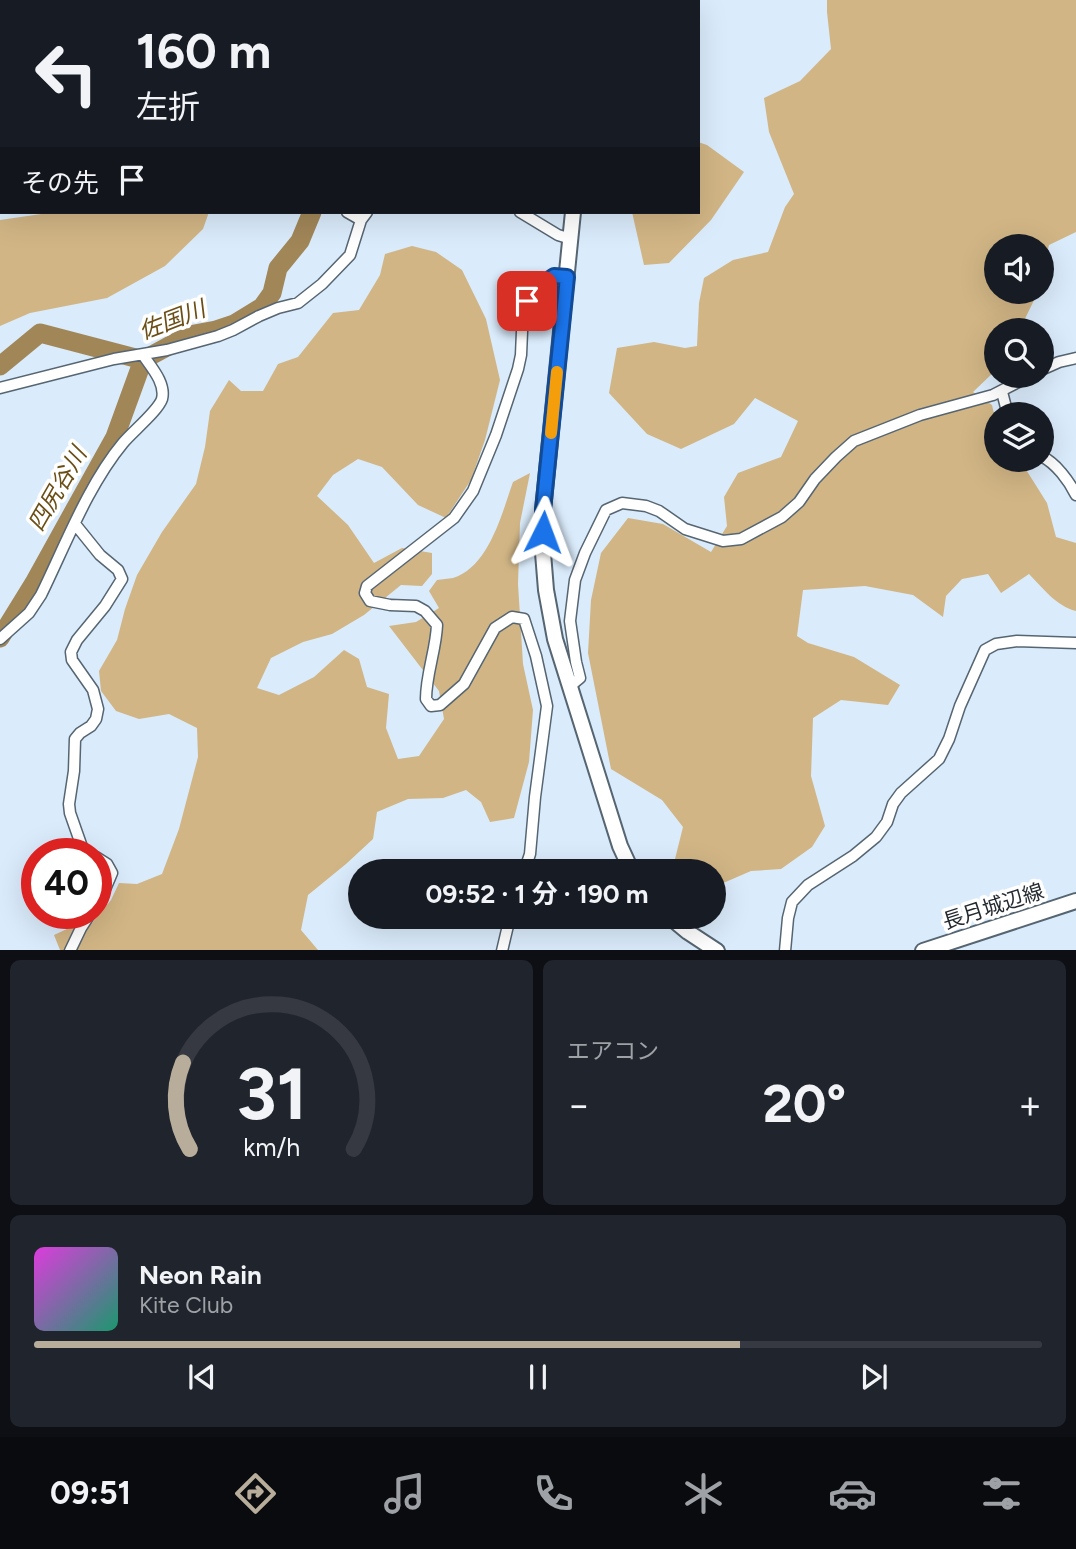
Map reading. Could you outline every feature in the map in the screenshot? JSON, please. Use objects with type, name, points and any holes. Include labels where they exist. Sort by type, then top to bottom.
[{"type":"street","points":[[523,214],[558,235],[571,239]]},
{"type":"street","points":[[573,214],[543,510],[546,590],[555,639],[569,687],[626,859]]},
{"type":"street","points":[[0,388],[218,336],[278,308],[298,303],[350,254],[364,216]]},
{"type":"street","points":[[528,859],[547,706],[536,656],[524,619],[512,617],[495,628],[464,684],[440,705],[431,706],[426,699],[426,684],[436,645],[437,625],[425,611],[416,606],[370,601],[365,593],[367,586],[454,518],[464,507],[496,435],[518,369],[523,308],[534,290],[554,276],[567,277]]},
{"type":"street","points":[[0,639],[29,613],[41,595],[100,475],[123,443],[162,400],[159,379],[143,355]]},
{"type":"street","points":[[1054,364],[1076,358]]},
{"type":"street","points":[[569,687],[580,678],[570,621],[575,580],[606,510],[622,503],[646,506],[659,511],[685,529],[723,541],[741,540],[782,517],[799,502],[835,457],[854,441],[920,415],[1009,388]]},
{"type":"street","points":[[1002,392],[1005,402]]},
{"type":"street","points":[[1054,465],[1072,486],[1076,495]]},
{"type":"street","points":[[75,524],[100,555],[118,570],[122,579],[71,652],[72,660],[93,690],[98,709],[91,726],[75,739],[69,804],[79,838]]},
{"type":"street","points":[[785,950],[792,902],[808,885],[853,856],[876,837],[887,822],[893,804],[901,793],[939,759],[985,650],[996,644],[1017,640],[1076,643]]},
{"type":"street","name":"長月城辺線","points":[[923,950],[1076,901]]},
{"type":"street","points":[[70,950],[80,929]]},
{"type":"street","points":[[502,950],[507,929]]},
{"type":"street","points":[[684,929],[717,950]]},
{"type":"shaded area","points":[[827,0],[1076,0],[1076,232],[1054,243],[1054,234],[984,234],[984,304],[1032,304],[1025,318],[984,318],[984,381],[973,392],[988,402],[984,402],[984,472],[1028,472],[1047,503],[1056,537],[1076,543],[1076,611],[1056,601],[1029,574],[1001,593],[988,574],[962,579],[946,596],[943,617],[913,595],[865,586],[803,590],[797,636],[808,643],[854,657],[900,685],[888,705],[841,700],[813,718],[811,776],[825,826],[812,847],[781,869],[751,871],[726,882],[726,859],[675,859],[683,827],[662,800],[611,769],[588,653],[591,600],[601,553],[628,518],[663,524],[711,552],[727,526],[724,497],[738,473],[781,457],[798,421],[755,398],[734,424],[681,449],[647,434],[609,393],[617,348],[654,342],[685,348],[697,346],[699,303],[704,278],[733,260],[768,252],[785,207],[794,194],[769,132],[764,98],[800,81],[831,49]]},
{"type":"shaded area","points":[[700,143],[744,172],[711,220],[669,263],[644,265],[632,214],[700,214]]},
{"type":"shaded area","points":[[41,214],[208,214],[203,229],[165,266],[107,298],[30,313],[0,326],[0,220]]},
{"type":"shaded area","points":[[412,246],[436,252],[462,270],[486,319],[500,380],[485,440],[471,480],[446,518],[418,505],[382,467],[358,459],[333,475],[317,496],[348,525],[374,563],[402,548],[432,553],[432,574],[422,586],[401,585],[364,615],[332,634],[303,642],[271,658],[257,688],[279,695],[314,677],[344,650],[359,659],[367,687],[389,694],[386,728],[398,759],[419,756],[444,719],[439,691],[389,626],[416,622],[439,608],[429,591],[437,580],[453,578],[476,563],[499,523],[513,482],[530,473],[520,523],[518,584],[523,664],[533,710],[529,762],[514,818],[490,822],[481,802],[466,790],[443,798],[408,799],[377,812],[373,839],[308,895],[301,930],[318,950],[60,950],[54,935],[67,929],[112,929],[112,898],[119,883],[137,884],[162,874],[179,829],[198,757],[197,728],[169,714],[139,719],[116,711],[101,691],[99,671],[117,640],[137,575],[162,532],[196,484],[210,411],[229,380],[241,391],[263,391],[278,364],[298,357],[333,313],[359,310],[380,275],[385,254]]},
{"type":"waterway","name":"佐国川","points":[[0,366],[40,333],[143,360],[189,335],[234,324],[262,307],[272,293],[278,268],[300,241],[311,214]]},
{"type":"waterway","name":"四尻谷川","points":[[0,638],[34,583],[115,437],[143,360]]},
{"type":"slow traffic","points":[[551,433],[557,372]]},
{"type":"route","points":[[527,301],[534,290],[554,276],[567,277],[543,532]]}]
